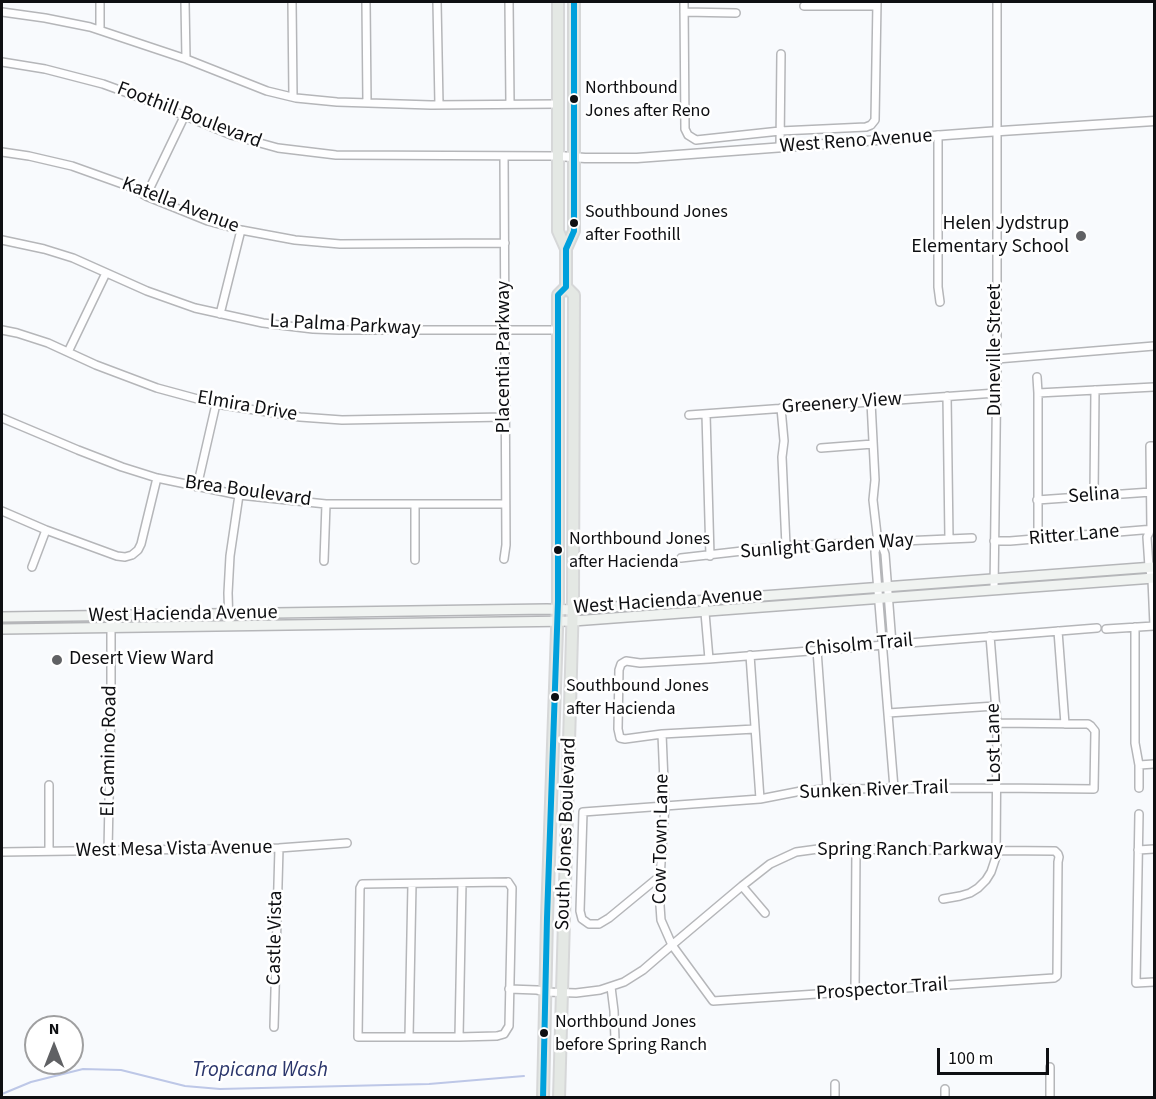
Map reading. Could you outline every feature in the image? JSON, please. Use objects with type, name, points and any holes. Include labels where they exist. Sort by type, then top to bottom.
[{"type":"main road","name":"South Jones Boulevard","points":[[558,2],[558,231],[566,249]]},
{"type":"main road","name":"South Jones Boulevard","points":[[543,1098],[550,794],[558,609],[558,295],[566,287],[566,249],[574,231],[574,2]]},
{"type":"main road","name":"South Jones Boulevard","points":[[559,1098],[573,616],[574,295],[566,287]]},
{"type":"main road","points":[[558,406],[574,406]]},
{"type":"main road","name":"West Hacienda Avenue","points":[[2,628],[557,621],[573,616],[704,601],[1152,567]]},
{"type":"main road","name":"West Hacienda Avenue","points":[[2,617],[558,609],[573,616],[705,612],[1153,578]]},
{"type":"main road","points":[[446,611],[446,623]]},
{"type":"main road","points":[[295,613],[296,625]]},
{"type":"main road","points":[[2,617],[2,628]]},
{"type":"street","points":[[100,2],[100,30]]},
{"type":"street","points":[[185,2],[186,59]]},
{"type":"street","points":[[292,2],[293,97]]},
{"type":"street","points":[[366,2],[367,103]]},
{"type":"street","points":[[437,2],[439,105]]},
{"type":"street","points":[[509,2],[510,104]]},
{"type":"street","points":[[684,2],[685,129],[688,135],[696,140],[780,130],[866,127],[875,120],[877,4],[804,6]]},
{"type":"street","name":"Duneville Street","points":[[994,590],[997,358],[997,2]]},
{"type":"street","points":[[2,12],[45,18],[100,30],[186,59],[267,91],[293,97],[337,102],[439,105],[558,104]]},
{"type":"street","points":[[684,12],[736,13]]},
{"type":"street","points":[[780,147],[781,54]]},
{"type":"street","name":"Foothill Boulevard","points":[[2,62],[84,78],[129,93],[246,140],[278,148],[336,155],[558,156]]},
{"type":"street","points":[[146,196],[184,117]]},
{"type":"street","name":"West Reno Avenue","points":[[558,156],[637,158],[1155,121]]},
{"type":"street","points":[[938,135],[938,287],[940,302]]},
{"type":"street","name":"Katella Avenue","points":[[2,152],[72,166],[128,186],[146,196],[208,221],[295,240],[340,244],[505,243]]},
{"type":"street","name":"Placentia Parkway","points":[[504,156],[506,417],[504,559]]},
{"type":"street","points":[[220,314],[241,230]]},
{"type":"street","name":"La Palma Parkway","points":[[2,240],[45,249],[73,258],[169,300],[263,323],[313,329],[558,330]]},
{"type":"street","points":[[68,352],[106,273]]},
{"type":"street","name":"Elmira Drive","points":[[2,330],[48,343],[96,365],[157,388],[216,404],[300,417],[342,420],[506,417]]},
{"type":"street","points":[[997,358],[1155,346]]},
{"type":"street","points":[[1037,377],[1038,538]]},
{"type":"street","points":[[1038,393],[1155,387]]},
{"type":"street","points":[[1094,496],[1095,390]]},
{"type":"street","name":"Greenery View","points":[[689,415],[996,393]]},
{"type":"street","points":[[947,396],[949,539]]},
{"type":"street","points":[[871,402],[875,480],[873,500],[878,543],[885,554],[882,587],[892,644]]},
{"type":"street","points":[[197,487],[216,404]]},
{"type":"street","points":[[782,408],[786,546]]},
{"type":"street","points":[[706,414],[710,556]]},
{"type":"street","name":"Brea Boulevard","points":[[2,417],[122,467],[157,478],[239,495],[326,504],[506,504]]},
{"type":"street","points":[[821,448],[873,444]]},
{"type":"street","points":[[1106,628],[1154,626],[1153,578],[1147,537],[1153,531],[1150,446],[1155,446]]},
{"type":"street","points":[[2,511],[46,530],[125,557],[132,555],[141,544],[157,478]]},
{"type":"street","name":"Selina","points":[[1037,501],[1151,492]]},
{"type":"street","points":[[229,626],[230,556],[239,495]]},
{"type":"street","points":[[324,561],[326,504]]},
{"type":"street","points":[[415,504],[415,560]]},
{"type":"street","points":[[32,567],[46,530]]},
{"type":"street","name":"Ritter Lane","points":[[994,541],[1153,531]]},
{"type":"street","name":"Sunlight Garden Way","points":[[681,558],[786,546],[972,538]]},
{"type":"street","points":[[884,598],[883,644],[894,788]]},
{"type":"street","points":[[704,601],[709,659]]},
{"type":"street","name":"El Camino Road","points":[[108,851],[111,616]]},
{"type":"street","points":[[1135,627],[1135,743],[1139,765],[1139,788]]},
{"type":"street","name":"Chisolm Trail","points":[[662,734],[630,738],[620,738],[618,734],[619,670],[621,664],[626,661],[640,663],[709,659],[1097,628]]},
{"type":"street","points":[[997,723],[1065,724],[1058,631]]},
{"type":"street","name":"Lost Lane","points":[[990,636],[997,723],[997,851]]},
{"type":"street","points":[[817,650],[827,789]]},
{"type":"street","points":[[750,655],[760,799]]},
{"type":"street","points":[[888,713],[995,706]]},
{"type":"street","name":"Sunken River Trail","points":[[660,876],[599,924],[589,924],[582,919],[580,915],[583,812],[760,799],[801,791],[827,789],[1094,789],[1094,730],[1088,724],[1065,724]]},
{"type":"street","points":[[662,734],[755,729]]},
{"type":"street","name":"Cow Town Lane","points":[[662,734],[665,806],[659,902],[661,920],[672,945],[713,1001]]},
{"type":"street","points":[[1139,765],[1155,764]]},
{"type":"street","points":[[49,785],[49,851]]},
{"type":"street","points":[[1138,814],[1136,984],[1155,982]]},
{"type":"street","name":"West Mesa Vista Avenue","points":[[2,852],[279,849],[347,843]]},
{"type":"street","name":"Castle Vista","points":[[274,1027],[279,849]]},
{"type":"street","name":"Spring Ranch Parkway","points":[[509,989],[562,993],[588,992],[624,982],[643,970],[770,864],[796,852],[818,849],[1055,851],[1058,854],[1057,976],[1051,978]]},
{"type":"street","points":[[855,991],[856,849]]},
{"type":"street","points":[[1138,850],[1155,849]]},
{"type":"street","points":[[943,898],[960,896],[978,888],[991,872],[997,851]]},
{"type":"street","points":[[508,882],[512,888],[509,1026],[504,1034],[359,1038],[357,1035],[360,886],[362,884],[412,884],[508,882]]},
{"type":"street","points":[[459,1037],[462,883]]},
{"type":"street","points":[[409,1037],[412,884]]},
{"type":"street","points":[[742,886],[765,913]]},
{"type":"street","name":"Prospector Trail","points":[[713,1001],[1051,978]]},
{"type":"street","points":[[611,987],[615,1040]]},
{"type":"street","points":[[1050,1066],[1050,1098]]},
{"type":"street","points":[[835,1084],[835,1098]]},
{"type":"street","points":[[945,1089],[945,1098]]},
{"type":"waterway","name":"Tropicana Wash","points":[[2,1094],[31,1082],[83,1069],[121,1070],[185,1086],[220,1089],[429,1084],[524,1076]]},
{"type":"transit line","points":[[543,1098],[558,601],[558,295],[566,287],[566,249],[574,231],[574,2]]},
{"type":"place","name":"Northbound Jones after Reno","points":[[574,99]]},
{"type":"place","name":"Southbound Jones after Foothill","points":[[574,223]]},
{"type":"place","name":"Helen Jydstrup Elementary School","points":[[1081,236]]},
{"type":"place","name":"Northbound Jones after Hacienda","points":[[558,550]]},
{"type":"place","name":"Desert View Ward","points":[[57,660]]},
{"type":"place","name":"Southbound Jones after Hacienda","points":[[555,697]]},
{"type":"place","name":"Northbound Jones before Spring Ranch","points":[[544,1033]]}]
